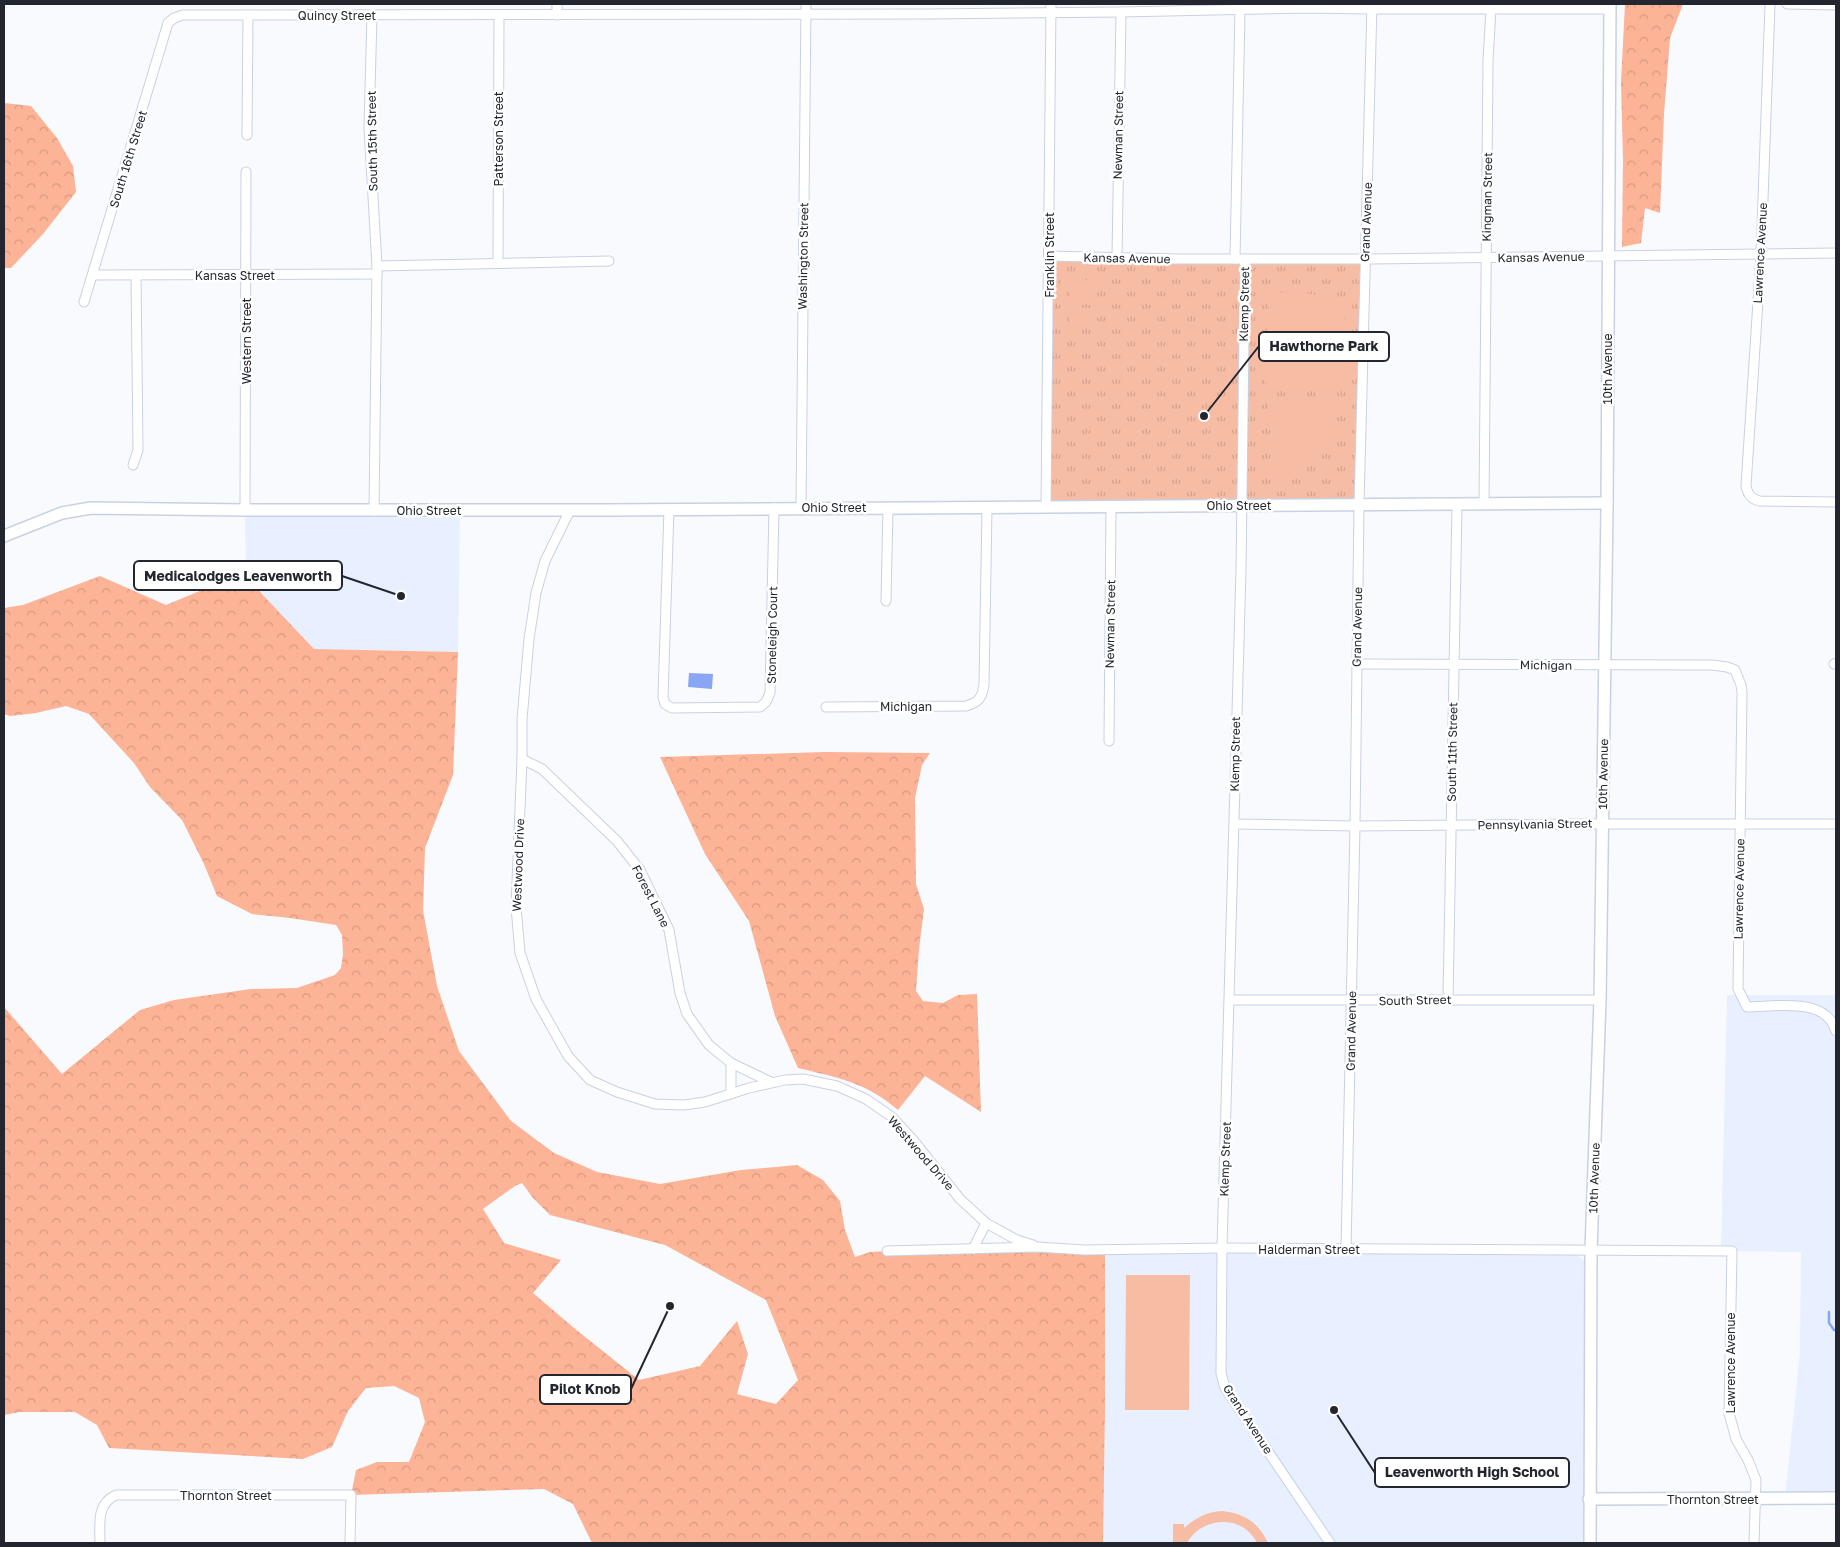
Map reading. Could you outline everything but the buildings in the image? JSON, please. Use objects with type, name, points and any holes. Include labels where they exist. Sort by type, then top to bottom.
[{"type":"street","points":[[557,4],[557,15]]},
{"type":"street","points":[[678,4],[678,14]]},
{"type":"street","name":"Washington Street","points":[[801,507],[806,4]]},
{"type":"street","points":[[929,14],[930,4]]},
{"type":"street","name":"Lawrence Avenue","points":[[1770,4],[1761,255],[1746,486],[1748,494],[1752,499],[1760,501],[1836,502]]},
{"type":"street","points":[[1787,4],[1836,5]]},
{"type":"street","name":"Quincy Street","points":[[174,18],[183,15],[929,14],[1051,8],[1121,12],[1372,7],[1491,9],[1610,6]]},
{"type":"street","name":"10th Avenue","points":[[1590,1543],[1591,1250],[1600,1000],[1607,503],[1610,6]]},
{"type":"street","name":"Grand Avenue","points":[[1346,1249],[1355,826],[1358,505],[1372,7]]},
{"type":"street","name":"Franklin Street","points":[[1046,507],[1051,8]]},
{"type":"street","name":"Kingman Street","points":[[1484,504],[1488,60],[1491,9]]},
{"type":"street","name":"Klemp Street","points":[[1235,259],[1240,10]]},
{"type":"street","name":"Newman Street","points":[[1117,257],[1121,12]]},
{"type":"street","points":[[246,135],[248,15]]},
{"type":"street","name":"South 15th Street","points":[[372,15],[369,128],[377,270],[374,510]]},
{"type":"street","name":"Patterson Street","points":[[498,264],[499,15]]},
{"type":"street","name":"South 16th Street","points":[[84,302],[168,23],[174,18]]},
{"type":"street","name":"Western Street","points":[[245,510],[246,172]]},
{"type":"street","name":"Kansas Avenue","points":[[1245,259],[1836,253]]},
{"type":"street","name":"Kansas Avenue","points":[[1049,256],[1235,259]]},
{"type":"street","points":[[1235,259],[1245,259]]},
{"type":"street","name":"Klemp Street","points":[[1222,1248],[1235,824],[1245,259]]},
{"type":"street","name":"Kansas Street","points":[[93,275],[246,275],[498,264],[609,262]]},
{"type":"street","points":[[133,464],[138,450],[136,275]]},
{"type":"street","name":"Ohio Street","points":[[4,536],[62,513],[91,508],[570,510],[1607,503]]},
{"type":"street","name":"South 11th Street","points":[[1448,1000],[1457,505]]},
{"type":"street","name":"Newman Street","points":[[1108,741],[1111,506]]},
{"type":"street","name":"Stoneleigh Court","points":[[669,509],[663,698],[665,704],[672,708],[760,707],[766,702],[770,693],[774,508]]},
{"type":"street","points":[[886,601],[888,508]]},
{"type":"street","name":"Michigan","points":[[826,707],[966,706],[975,704],[983,696],[987,508]]},
{"type":"street","name":"Westwood Drive","points":[[570,510],[545,561],[536,593],[529,638],[524,701],[516,907],[520,953],[536,999],[568,1056],[590,1080],[616,1092],[655,1104],[705,1102],[771,1082],[803,1079],[837,1086],[866,1099],[892,1117],[914,1141],[960,1200],[986,1223],[1017,1240],[1038,1247]]},
{"type":"street","name":"Michigan","points":[[1356,664],[1712,665],[1727,666],[1735,670]]},
{"type":"street","name":"Lawrence Avenue","points":[[1735,670],[1742,692],[1737,983],[1747,1007],[1804,1006],[1824,1014],[1836,1031]]},
{"type":"street","name":"Forest Lane","points":[[522,759],[542,769],[618,841],[640,870],[669,930],[680,992],[687,1014],[709,1045],[731,1063],[771,1082]]},
{"type":"street","name":"Pennsylvania Street","points":[[1235,824],[1355,826],[1836,824]]},
{"type":"street","name":"South Street","points":[[1230,1000],[1600,1000]]},
{"type":"street","points":[[731,1063],[731,1094]]},
{"type":"street","points":[[973,1249],[986,1223]]},
{"type":"street","name":"Halderman Street","points":[[887,1251],[1038,1247],[1084,1250],[1222,1248],[1732,1251]]},
{"type":"street","name":"Grand Avenue","points":[[1222,1248],[1221,1373],[1225,1388],[1330,1543]]},
{"type":"street","name":"Lawrence Avenue","points":[[1732,1251],[1728,1413],[1736,1439],[1748,1460],[1756,1480],[1754,1543]]},
{"type":"street","name":"Thornton Street","points":[[100,1543],[100,1511],[109,1498],[116,1495],[351,1496],[350,1543]]},
{"type":"street","name":"Thornton Street","points":[[1589,1499],[1836,1498]]},
{"type":"shaded area","points":[[245,510],[460,510],[458,652],[314,649],[246,577]]},
{"type":"shaded area","points":[[1727,995],[1836,995],[1836,1498],[1785,1498],[1800,1353],[1801,1252],[1721,1251]]},
{"type":"shaded area","points":[[1105,1249],[1464,1250],[1576,1255],[1587,1262],[1590,1543],[1103,1543]]},
{"type":"green space","points":[[1625,4],[1683,4],[1670,38],[1664,114],[1660,213],[1645,208],[1641,243],[1622,247],[1623,160],[1621,82]]},
{"type":"green space","points":[[4,103],[31,106],[57,138],[73,166],[76,192],[43,234],[11,268],[4,268]]},
{"type":"green space","points":[[1049,256],[1364,259],[1359,505],[1046,507]]},
{"type":"green space","points":[[1069,280],[1095,280],[1096,299],[1070,300]]},
{"type":"green space","points":[[1270,292],[1312,294],[1332,300],[1340,307],[1345,319],[1345,389],[1270,388],[1264,380]]},
{"type":"green space","points":[[1070,308],[1095,308],[1096,327],[1070,327]]},
{"type":"green space","points":[[1340,399],[1333,428],[1322,451],[1302,467],[1273,477],[1268,404],[1274,400]]},
{"type":"green space","points":[[100,576],[166,605],[214,585],[246,577],[314,649],[458,652],[453,775],[425,848],[423,910],[437,986],[459,1051],[511,1121],[554,1153],[597,1172],[660,1184],[741,1170],[797,1165],[823,1180],[840,1201],[845,1230],[855,1257],[870,1252],[887,1251],[1105,1249],[1103,1543],[592,1543],[573,1504],[544,1489],[351,1495],[356,1470],[377,1462],[409,1462],[425,1422],[419,1398],[394,1386],[366,1388],[348,1411],[332,1447],[303,1459],[109,1448],[97,1425],[75,1412],[20,1412],[4,1415],[4,1007],[62,1074],[140,1010],[174,1000],[251,989],[297,988],[335,975],[341,968],[343,954],[342,935],[336,925],[252,914],[217,896],[204,864],[182,820],[150,787],[134,763],[89,714],[66,706],[36,713],[10,716],[4,714],[4,608],[23,605]],"holes":[[[522,1183],[533,1198],[550,1215],[665,1245],[766,1300],[798,1380],[776,1404],[737,1394],[748,1354],[737,1321],[700,1366],[639,1380],[533,1293],[561,1260],[504,1243],[483,1209]]]},
{"type":"green space","points":[[825,752],[930,753],[922,765],[915,798],[916,884],[924,909],[916,991],[923,1001],[943,1003],[958,995],[977,994],[981,1112],[925,1076],[898,1110],[863,1087],[839,1078],[798,1068],[775,1016],[749,921],[705,854],[660,757]]},
{"type":"green space","points":[[1126,1275],[1190,1275],[1189,1410],[1125,1410]]},
{"type":"green space","points":[[1222,1511],[1237,1514],[1250,1520],[1260,1530],[1268,1543],[1257,1543],[1251,1534],[1242,1527],[1233,1523],[1222,1522],[1212,1523],[1202,1528],[1187,1543],[1173,1543],[1173,1524],[1184,1524],[1184,1528],[1202,1516]]},
{"type":"water","points":[[689,673],[713,674],[712,689],[688,687]]},
{"type":"waterway","points":[[1829,1312],[1829,1323],[1836,1330]]},
{"type":"place","name":"Hawthorne Park","points":[[1204,416]]},
{"type":"place","name":"Medicalodges Leavenworth","points":[[401,596]]},
{"type":"place","name":"Pilot Knob","points":[[670,1306]]},
{"type":"place","name":"Leavenworth High School","points":[[1334,1410]]}]
